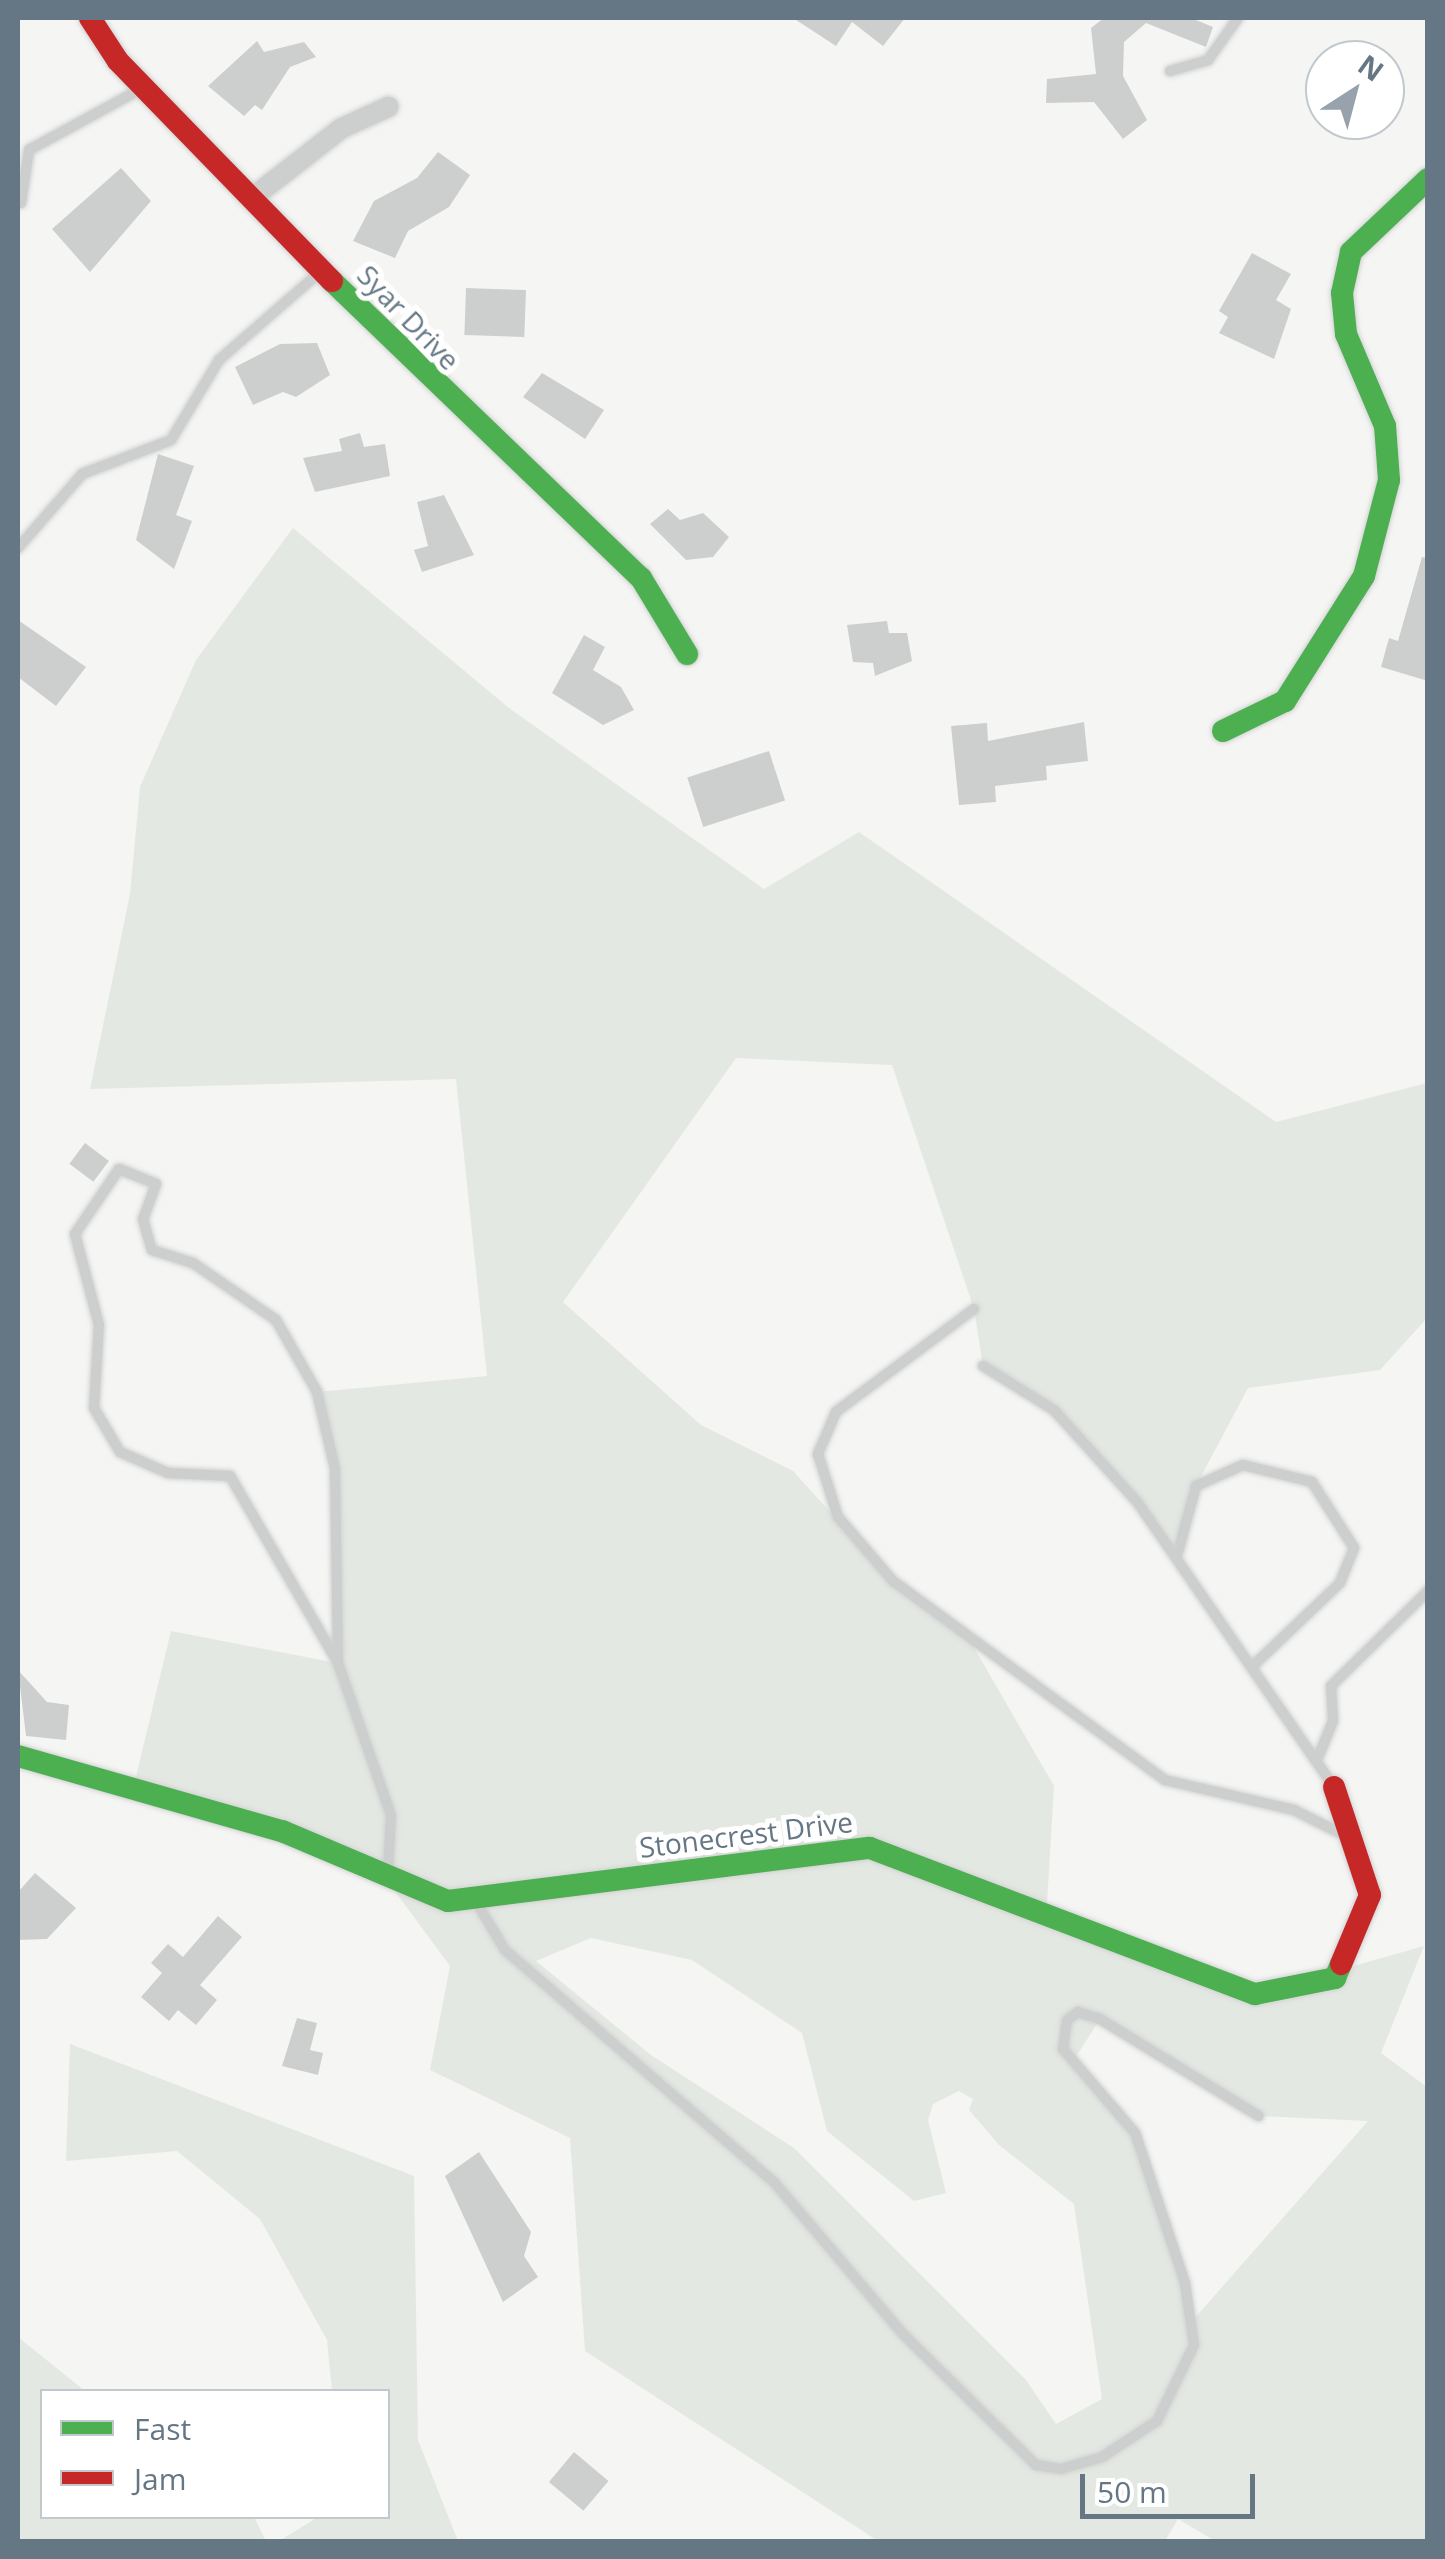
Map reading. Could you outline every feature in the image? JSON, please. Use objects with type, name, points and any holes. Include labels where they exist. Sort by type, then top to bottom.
[{"type":"street","name":"Syar Drive","points":[[90,18],[144,88],[463,416],[611,546],[687,654]]},
{"type":"street","points":[[252,198],[342,128],[388,107]]},
{"type":"street","points":[[1223,731],[1285,700],[1364,576],[1389,480],[1386,426],[1346,334],[1342,293],[1352,252],[1428,179]]},
{"type":"street","name":"Stonecrest Drive","points":[[18,1756],[282,1830],[388,1882],[448,1902],[870,1848],[1255,1994],[1336,1978],[1370,1895],[1334,1787]]},
{"type":"lane","points":[[1170,70],[1208,60],[1238,18]]},
{"type":"lane","points":[[22,203],[30,150],[144,88]]},
{"type":"lane","points":[[18,548],[82,474],[171,440],[219,360],[322,270]]},
{"type":"lane","points":[[338,1663],[335,1469],[316,1392],[276,1320],[193,1263],[152,1250],[143,1219],[156,1184],[119,1169],[75,1234],[99,1325],[94,1408],[120,1452],[168,1473],[230,1476],[338,1663],[391,1815],[388,1882]]},
{"type":"lane","points":[[974,1309],[836,1412],[818,1454],[838,1517],[893,1580],[1165,1780],[1294,1810],[1351,1838]]},
{"type":"lane","points":[[983,1366],[1054,1410],[1177,1556],[1255,1664],[1334,1787]]},
{"type":"lane","points":[[1177,1556],[1196,1486],[1243,1466],[1312,1482],[1354,1548],[1340,1583],[1255,1664]]},
{"type":"lane","points":[[1317,1760],[1332,1722],[1331,1686],[1428,1591]]},
{"type":"lane","points":[[475,1899],[505,1950],[774,2182],[904,2334],[1036,2465],[1102,2457],[1157,2420],[1194,2344],[1185,2283],[1135,2133],[1063,2048],[1067,2020],[1078,2012],[1100,2018],[1258,2116]]},
{"type":"shaded area","points":[[293,528],[509,708],[764,889],[859,832],[1276,1122],[1427,1083],[1427,1318],[1380,1370],[1248,1388],[1196,1486],[1177,1556],[1054,1410],[983,1366],[974,1309],[892,1065],[736,1058],[563,1302],[701,1425],[793,1471],[893,1581],[969,1639],[1054,1786],[1046,1920],[1255,1994],[1424,1946],[1381,2053],[1427,2087],[1427,2541],[1215,2541],[1178,2519],[1165,2541],[878,2541],[585,2351],[570,2138],[430,2070],[450,1966],[388,1882],[133,1789],[171,1631],[337,1663],[335,1469],[317,1392],[487,1376],[456,1079],[90,1089],[130,894],[140,787],[196,660]],"holes":[[[591,1938],[692,1960],[802,2033],[827,2131],[914,2201],[946,2193],[928,2120],[933,2104],[959,2091],[973,2099],[969,2110],[999,2145],[1074,2204],[1102,2399],[1056,2424],[1026,2380],[794,2148],[651,2055],[536,1961]],[[1100,2019],[1259,2116],[1368,2121],[1193,2320],[1121,2107],[1074,2060]]]},
{"type":"shaded area","points":[[70,2044],[414,2176],[418,2440],[458,2541],[279,2541],[315,2519],[390,2519],[390,2389],[332,2389],[327,2340],[260,2219],[177,2151],[66,2161]]},
{"type":"shaded area","points":[[18,2337],[83,2389],[40,2389],[40,2519],[255,2519],[266,2541],[18,2541]]},
{"type":"building","points":[[793,18],[905,18],[883,46],[852,22],[836,46]]},
{"type":"building","points":[[1104,18],[1191,18],[1213,27],[1206,47],[1146,23],[1124,42],[1123,76],[1147,120],[1123,139],[1094,102],[1046,103],[1047,79],[1096,74],[1091,28]]},
{"type":"building","points":[[257,41],[264,52],[304,42],[316,57],[290,67],[262,110],[255,105],[244,116],[208,86]]},
{"type":"building","points":[[438,152],[470,175],[449,207],[408,231],[395,258],[353,241],[374,201],[417,178]]},
{"type":"building","points":[[121,168],[151,201],[90,272],[52,229]]},
{"type":"building","points":[[1252,253],[1291,274],[1276,300],[1291,309],[1274,359],[1219,333],[1228,317],[1219,311]]},
{"type":"building","points":[[466,288],[526,290],[524,337],[464,335]]},
{"type":"building","points":[[317,343],[330,375],[296,397],[283,392],[253,405],[235,367],[280,344]]},
{"type":"building","points":[[542,373],[604,410],[585,439],[523,397]]},
{"type":"building","points":[[360,433],[364,447],[385,444],[390,476],[315,492],[303,458],[342,451],[339,439]]},
{"type":"building","points":[[158,454],[194,466],[176,515],[192,521],[174,569],[136,540]]},
{"type":"building","points":[[444,495],[474,555],[422,572],[414,550],[428,546],[417,502]]},
{"type":"building","points":[[668,509],[680,520],[703,513],[729,537],[713,557],[686,560],[650,524]]},
{"type":"building","points":[[1422,557],[1428,558],[1428,681],[1381,667],[1389,638],[1398,641]]},
{"type":"building","points":[[18,620],[86,667],[56,706],[18,677]]},
{"type":"building","points":[[887,621],[889,633],[907,633],[912,661],[875,676],[873,663],[853,662],[847,625]]},
{"type":"building","points":[[584,635],[605,647],[593,670],[621,687],[634,710],[603,725],[552,693]]},
{"type":"building","points":[[1084,722],[1088,761],[1046,766],[1047,780],[995,786],[996,802],[959,805],[951,726],[987,723],[988,741]]},
{"type":"building","points":[[769,751],[785,800],[703,827],[687,778]]},
{"type":"building","points":[[85,1143],[109,1161],[93,1182],[69,1164]]},
{"type":"building","points":[[18,1670],[47,1702],[69,1705],[66,1740],[26,1736]]},
{"type":"building","points":[[35,1873],[76,1908],[47,1939],[18,1940],[18,1892]]},
{"type":"building","points":[[218,1916],[242,1937],[200,1985],[217,2000],[196,2025],[178,2010],[169,2021],[141,1997],[162,1973],[151,1963],[168,1944],[183,1957]]},
{"type":"building","points":[[297,2018],[317,2023],[310,2050],[323,2053],[318,2075],[282,2066]]},
{"type":"building","points":[[479,2152],[531,2232],[524,2256],[538,2277],[503,2302],[445,2176]]},
{"type":"building","points":[[574,2452],[608,2481],[583,2511],[549,2482]]},
{"type":"traffic: fast","points":[[1223,731],[1285,701],[1364,576],[1389,480],[1385,426],[1346,334],[1342,293],[1351,252],[1428,179]]},
{"type":"traffic: fast","points":[[332,281],[641,578],[687,654]]},
{"type":"traffic: fast","points":[[18,1756],[282,1831],[448,1901],[870,1848],[1255,1994],[1335,1978],[1341,1964]]},
{"type":"traffic: jam","points":[[90,18],[118,61],[332,281]]},
{"type":"traffic: jam","points":[[1334,1787],[1370,1895],[1341,1964]]}]
